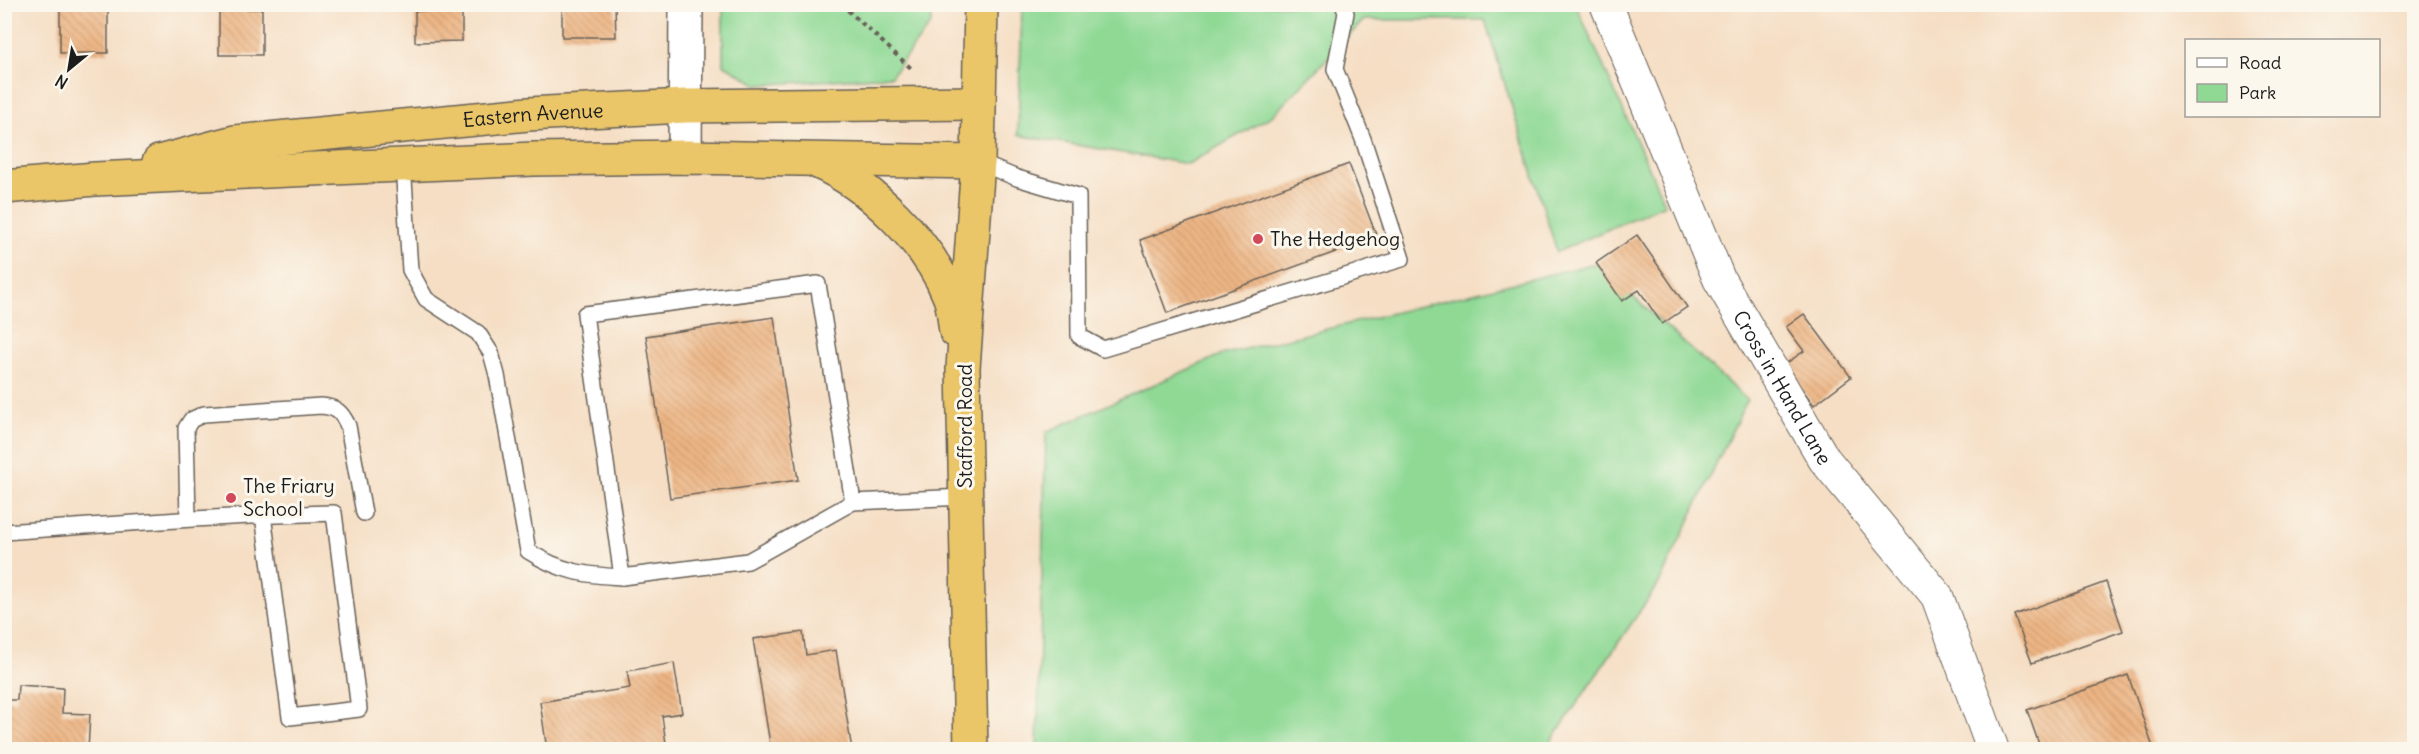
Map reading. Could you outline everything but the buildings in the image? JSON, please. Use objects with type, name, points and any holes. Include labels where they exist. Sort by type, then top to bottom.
[{"type":"highway","name":"Stafford Road","points":[[971,750],[963,369],[978,162],[981,4]]},
{"type":"highway","name":"Eastern Avenue","points":[[95,179],[235,142],[528,114],[685,106],[978,103]]},
{"type":"highway","name":"Eastern Avenue","points":[[4,187],[95,179],[533,159],[685,157],[978,162]]},
{"type":"highway","points":[[812,159],[835,170],[877,198],[931,263],[950,296],[963,369]]},
{"type":"street","points":[[685,157],[686,4]]},
{"type":"street","name":"Cross in Hand Lane","points":[[1606,4],[1719,279],[1824,459],[1937,596],[1993,750]]},
{"type":"lane","points":[[978,162],[1017,178],[1078,196],[1079,336],[1103,349],[1402,259],[1363,139],[1335,69],[1346,13],[1344,4]]},
{"type":"lane","points":[[403,165],[410,270],[426,299],[478,333],[491,353],[497,375],[528,551],[551,566],[584,575],[622,577],[748,561],[853,502],[965,496]]},
{"type":"lane","points":[[622,577],[585,314],[818,284],[853,502]]},
{"type":"lane","points":[[188,518],[186,428],[191,420],[204,414],[321,406],[333,407],[343,414],[348,426],[364,513]]},
{"type":"lane","points":[[4,532],[188,518],[263,515],[334,513],[359,709],[290,717],[263,515]]},
{"type":"path","points":[[841,4],[916,73]]},
{"type":"green space","points":[[723,5],[932,5],[931,24],[891,76],[758,85],[723,64]]},
{"type":"green space","points":[[1022,5],[1576,5],[1665,204],[1557,252],[1485,20],[1364,20],[1272,116],[1188,164],[1018,135]]},
{"type":"green space","points":[[1596,263],[1747,400],[1659,583],[1546,749],[1037,750],[1046,432],[1221,355]]},
{"type":"place","name":"The Hedgehog","points":[[1258,239]]},
{"type":"place","name":"The Friary School","points":[[231,498]]}]
